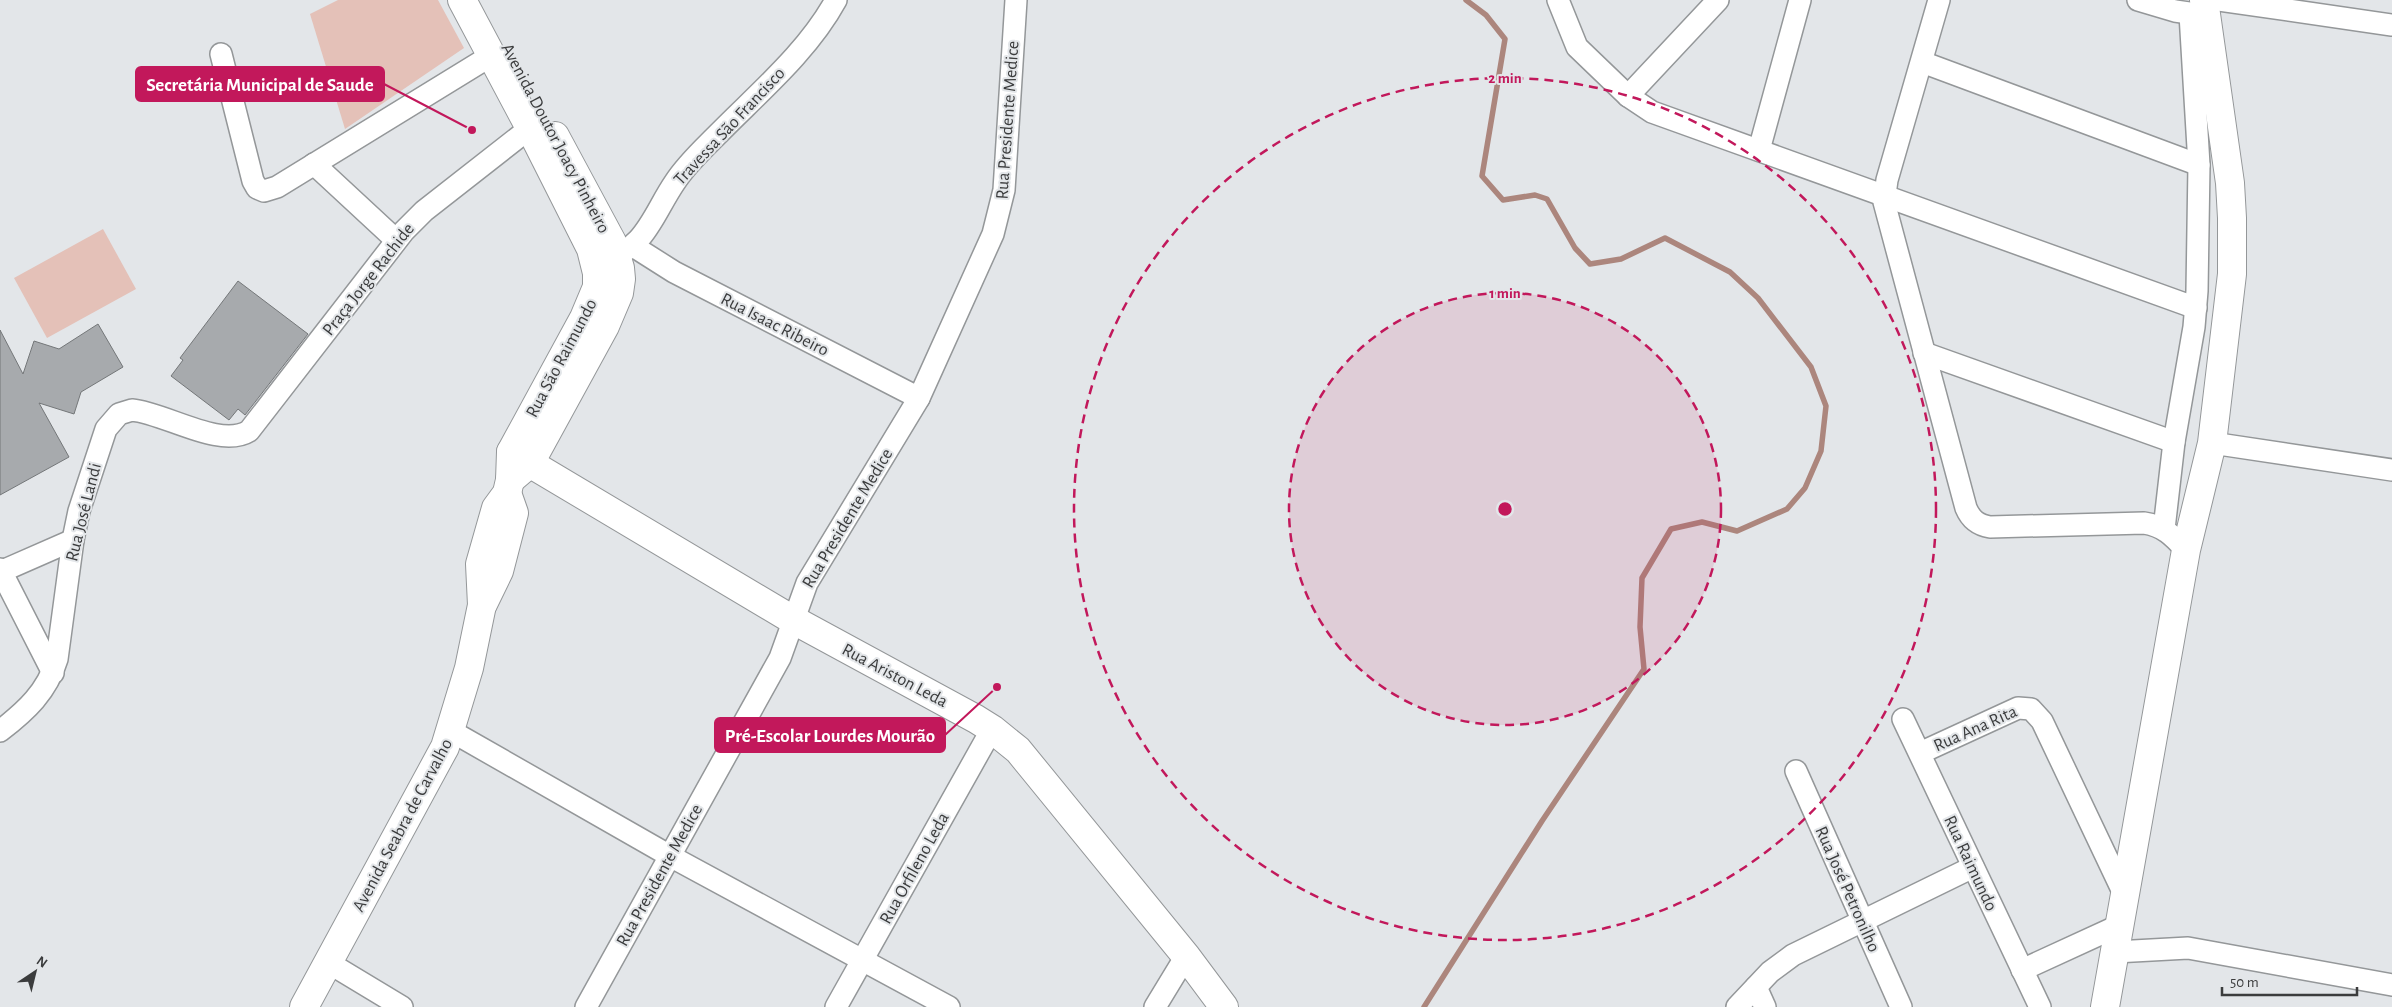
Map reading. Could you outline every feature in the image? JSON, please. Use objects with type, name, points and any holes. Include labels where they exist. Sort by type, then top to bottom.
[{"type":"street","name":"Avenida Doutor Joacy Pinheiro","points":[[462,0],[530,128],[617,260]]},
{"type":"street","name":"Avenida Doutor Joacy Pinheiro","points":[[481,0],[617,260]]},
{"type":"street","name":"Travessa São Francisco","points":[[617,260],[683,171],[799,51],[826,17],[836,0]]},
{"type":"street","name":"Rua Presidente Medice","points":[[586,1007],[780,658],[807,583],[919,398],[984,256],[1000,212],[1004,190],[1016,0]]},
{"type":"street","points":[[1558,0],[1577,47],[1628,96],[1664,117],[2196,308]]},
{"type":"street","points":[[1628,96],[1718,0]]},
{"type":"street","points":[[1759,150],[1800,0]]},
{"type":"street","points":[[1939,0],[1884,195],[1886,210],[1969,515],[1978,524],[1990,527],[2144,523],[2164,529],[2186,550]]},
{"type":"street","points":[[2138,0],[2392,25]]},
{"type":"street","points":[[2164,529],[2174,442],[2196,308],[2205,7]]},
{"type":"street","points":[[2105,1007],[2186,550],[2212,443],[2232,274],[2230,183],[2205,7]]},
{"type":"street","points":[[221,54],[253,181],[260,190],[268,191],[492,55]]},
{"type":"street","points":[[1922,62],[2199,165]]},
{"type":"street","name":"Praça Jorge Rachide","points":[[249,431],[396,240],[424,211],[530,128]]},
{"type":"street","points":[[314,164],[396,240]]},
{"type":"street","name":"Rua Isaac Ribeiro","points":[[617,260],[674,272],[919,398]]},
{"type":"street","name":"Rua São Raimundo","points":[[482,605],[480,564],[496,508],[515,472],[597,286],[617,260]]},
{"type":"street","points":[[1924,353],[2174,442]]},
{"type":"street","name":"Rua José Landi","points":[[0,731],[32,704],[53,673],[57,659],[73,540],[102,439],[110,422],[125,410],[141,410],[218,435],[241,436],[249,431]]},
{"type":"street","points":[[2212,443],[2392,470]]},
{"type":"street","name":"Rua Ariston Leda","points":[[515,472],[793,620],[992,729],[1018,750],[1186,956],[1224,1007]]},
{"type":"street","points":[[53,673],[0,571],[73,540]]},
{"type":"street","name":"Avenida Seabra de Carvalho","points":[[304,1007],[437,763],[451,731],[470,668],[482,605]]},
{"type":"street","name":"Rua Ana Rita","points":[[1920,753],[2018,708],[2031,709],[2042,721],[2126,896]]},
{"type":"street","name":"Rua Raimundo","points":[[1902,719],[1920,753],[2040,1007]]},
{"type":"street","name":"Rua Orfileno Leda","points":[[836,1007],[992,729]]},
{"type":"street","points":[[451,731],[670,856],[949,1007]]},
{"type":"street","name":"Rua José Petronilho","points":[[1796,771],[1901,1007]]},
{"type":"street","points":[[1737,1007],[1776,967],[1793,955],[1973,867]]},
{"type":"street","points":[[2022,970],[2120,925]]},
{"type":"street","points":[[2115,952],[2188,948],[2392,985]]},
{"type":"street","points":[[1155,1007],[1186,956]]},
{"type":"street","points":[[329,963],[402,1007]]},
{"type":"street","points":[[1756,987],[1765,1007]]},
{"type":"shaded area","points":[[338,0],[438,0],[464,48],[345,129],[310,14]]},
{"type":"shaded area","points":[[103,229],[136,289],[47,338],[14,278]]},
{"type":"building","points":[[238,281],[308,334],[245,415],[238,409],[229,420],[171,376],[183,360],[180,358]]},
{"type":"building","points":[[98,324],[123,367],[81,392],[74,414],[39,403],[69,457],[0,495],[0,330],[23,374],[34,341],[59,349]]},
{"type":"waterway","points":[[1424,1007],[1542,821],[1644,669],[1640,627],[1642,578],[1671,529],[1702,522],[1737,531],[1787,509],[1805,488],[1821,451],[1826,406],[1811,367],[1758,298],[1730,272],[1665,238],[1621,259],[1590,264],[1575,248],[1547,199],[1535,195],[1503,200],[1482,176],[1505,39],[1486,15],[1466,0]]},
{"type":"place","name":"Secretária Municipal de Saude","points":[[472,130]]},
{"type":"place","name":"Pré-Escolar Lourdes Mourão","points":[[997,687]]}]
